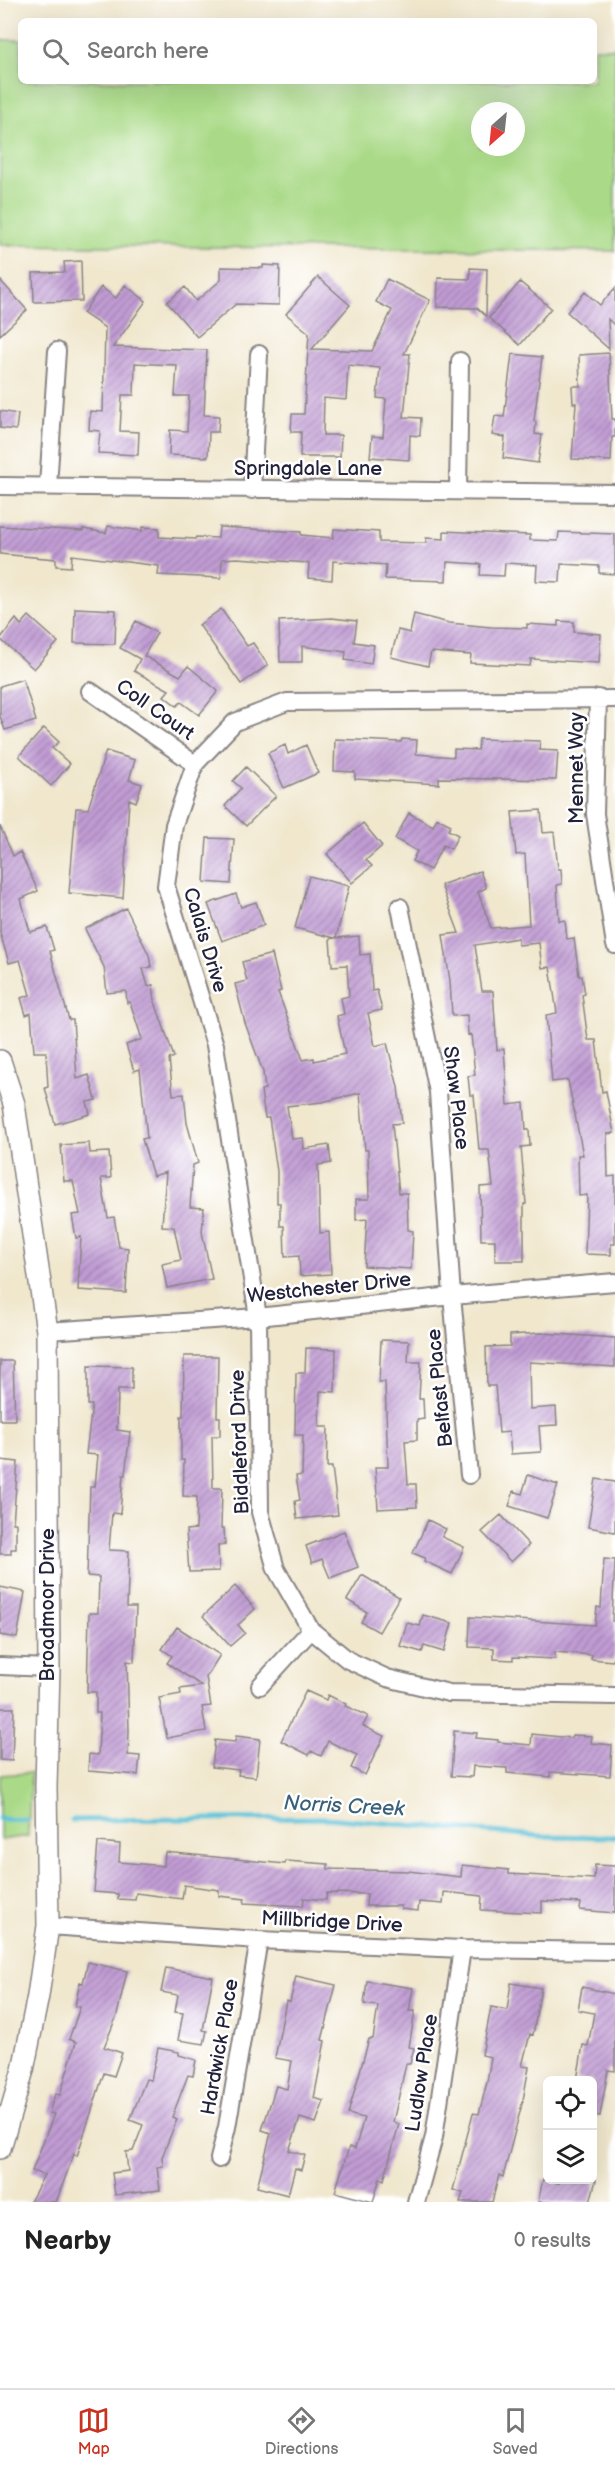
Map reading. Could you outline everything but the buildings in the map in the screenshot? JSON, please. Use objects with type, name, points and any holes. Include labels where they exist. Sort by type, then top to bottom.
[{"type":"street","points":[[48,486],[57,351]]},
{"type":"street","points":[[252,490],[259,354]]},
{"type":"street","points":[[458,490],[460,361]]},
{"type":"street","name":"Springdale Lane","points":[[0,486],[615,492]]},
{"type":"street","name":"Coll Court","points":[[90,691],[195,764]]},
{"type":"street","name":"Mennet Way","points":[[598,698],[595,814],[615,945]]},
{"type":"street","name":"Calais Drive","points":[[258,1317],[215,1045],[166,886],[174,825],[195,764],[235,722],[287,702],[615,699]]},
{"type":"street","name":"Shaw Place","points":[[400,907],[438,1092],[452,1296]]},
{"type":"street","name":"Broadmoor Drive","points":[[0,1061],[14,1104],[47,1331],[49,1668],[46,1787],[48,1926],[39,1996],[25,2059],[0,2148]]},
{"type":"street","name":"Westchester Drive","points":[[47,1331],[258,1317],[452,1296],[615,1282]]},
{"type":"street","name":"Belfast Place","points":[[452,1296],[469,1475]]},
{"type":"street","name":"Biddleford Drive","points":[[258,1317],[261,1512],[276,1569],[311,1630],[348,1660],[387,1678],[449,1693],[615,1696]]},
{"type":"street","points":[[260,1686],[311,1630]]},
{"type":"street","points":[[0,1666],[49,1668]]},
{"type":"street","name":"Millbridge Drive","points":[[48,1926],[259,1940],[462,1949],[615,1951]]},
{"type":"street","name":"Hardwick Place","points":[[219,2159],[227,2127],[259,1940]]},
{"type":"street","name":"Ludlow Place","points":[[416,2202],[434,2137],[462,1949]]},
{"type":"green space","points":[[0,40],[18,40],[18,84],[597,84],[597,48],[615,48],[615,251],[0,245]]},
{"type":"green space","points":[[31,1773],[28,1836],[0,1840],[0,1775]]},
{"type":"waterway","name":"Norris Creek","points":[[72,1820],[326,1818],[540,1836],[615,1837]]},
{"type":"waterway","name":"Norris Creek","points":[[0,1819],[26,1820]]}]
